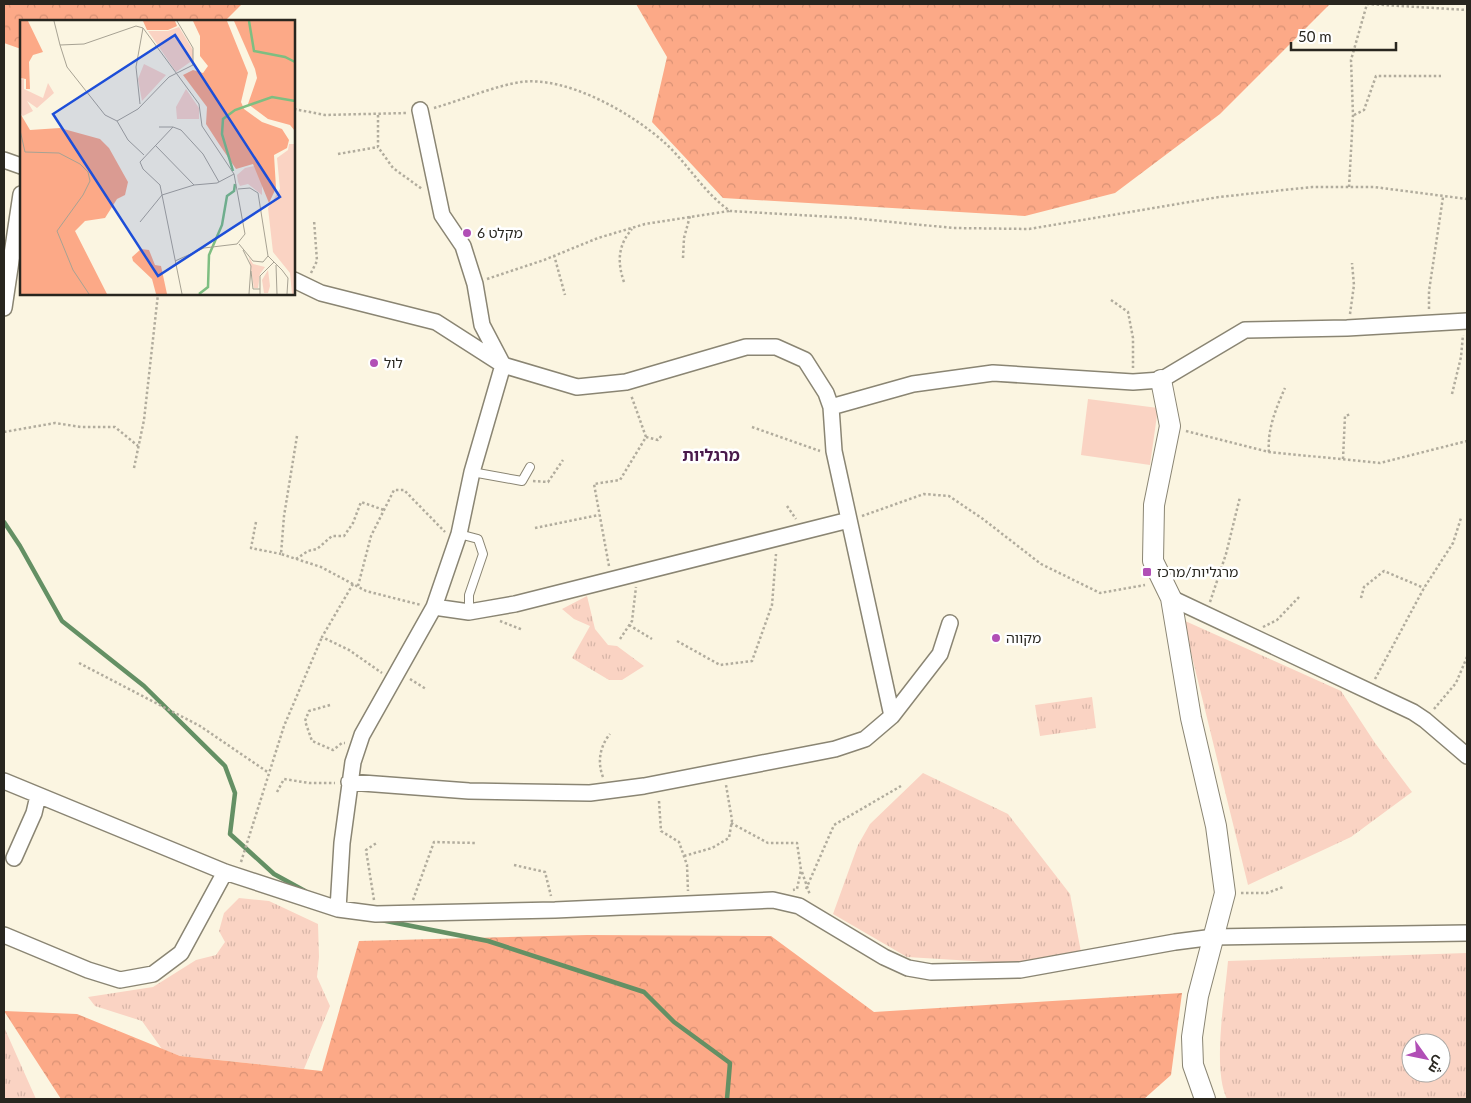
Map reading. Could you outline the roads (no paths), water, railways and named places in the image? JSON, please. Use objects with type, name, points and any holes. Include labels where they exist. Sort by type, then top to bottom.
[{"type":"street","points":[[338,909],[350,782],[359,746],[434,607],[457,539],[472,472],[503,365],[482,325],[475,284],[463,246],[442,215],[420,110]]},
{"type":"street","points":[[4,160],[20,166]]},
{"type":"street","points":[[4,308],[20,201]]},
{"type":"street","points":[[299,283],[321,293],[436,322],[503,365],[577,387],[626,382],[746,347],[776,347],[805,360],[826,393],[831,407],[834,451],[892,716]]},
{"type":"street","points":[[831,407],[913,384],[993,373],[1133,382],[1161,380],[1245,330],[1347,328],[1466,321]]},
{"type":"street","points":[[1161,380],[1170,426],[1154,505],[1153,561],[1167,593],[1191,718],[1216,826],[1225,894],[1198,996],[1192,1037],[1193,1066],[1205,1099]]},
{"type":"street","points":[[434,607],[469,612],[495,608],[849,520]]},
{"type":"street","points":[[1167,593],[1204,615],[1426,720],[1467,756]]},
{"type":"street","points":[[350,782],[469,791],[590,793],[644,786],[843,746],[865,740],[892,716],[940,654],[950,623]]},
{"type":"street","points":[[4,781],[232,874],[338,909],[376,914],[555,910],[773,900],[799,906],[884,957],[908,968],[931,972],[1020,970],[1175,942],[1214,937],[1467,932]]},
{"type":"street","points":[[14,858],[34,813],[38,796]]},
{"type":"street","points":[[4,935],[88,970],[120,980],[153,974],[181,953],[232,874]]},
{"type":"lane","points":[[472,472],[522,481],[530,466]]},
{"type":"lane","points":[[457,539],[478,540],[484,554],[469,595],[469,612]]},
{"type":"waterway","points":[[4,522],[20,546],[62,621],[144,686],[225,766],[235,793],[230,834],[274,874],[305,891]]},
{"type":"waterway","points":[[381,920],[488,941],[644,992],[674,1022],[730,1063],[727,1099]]},
{"type":"place","name":"מקלט 6","points":[[467,233]]},
{"type":"place","name":"לול","points":[[374,363]]},
{"type":"place","name":"מרגליות/מרכז","points":[[1147,572]]},
{"type":"place","name":"מקווה","points":[[996,638]]},
{"type":"district","name":"מרגליות","points":[[711,455]]}]
